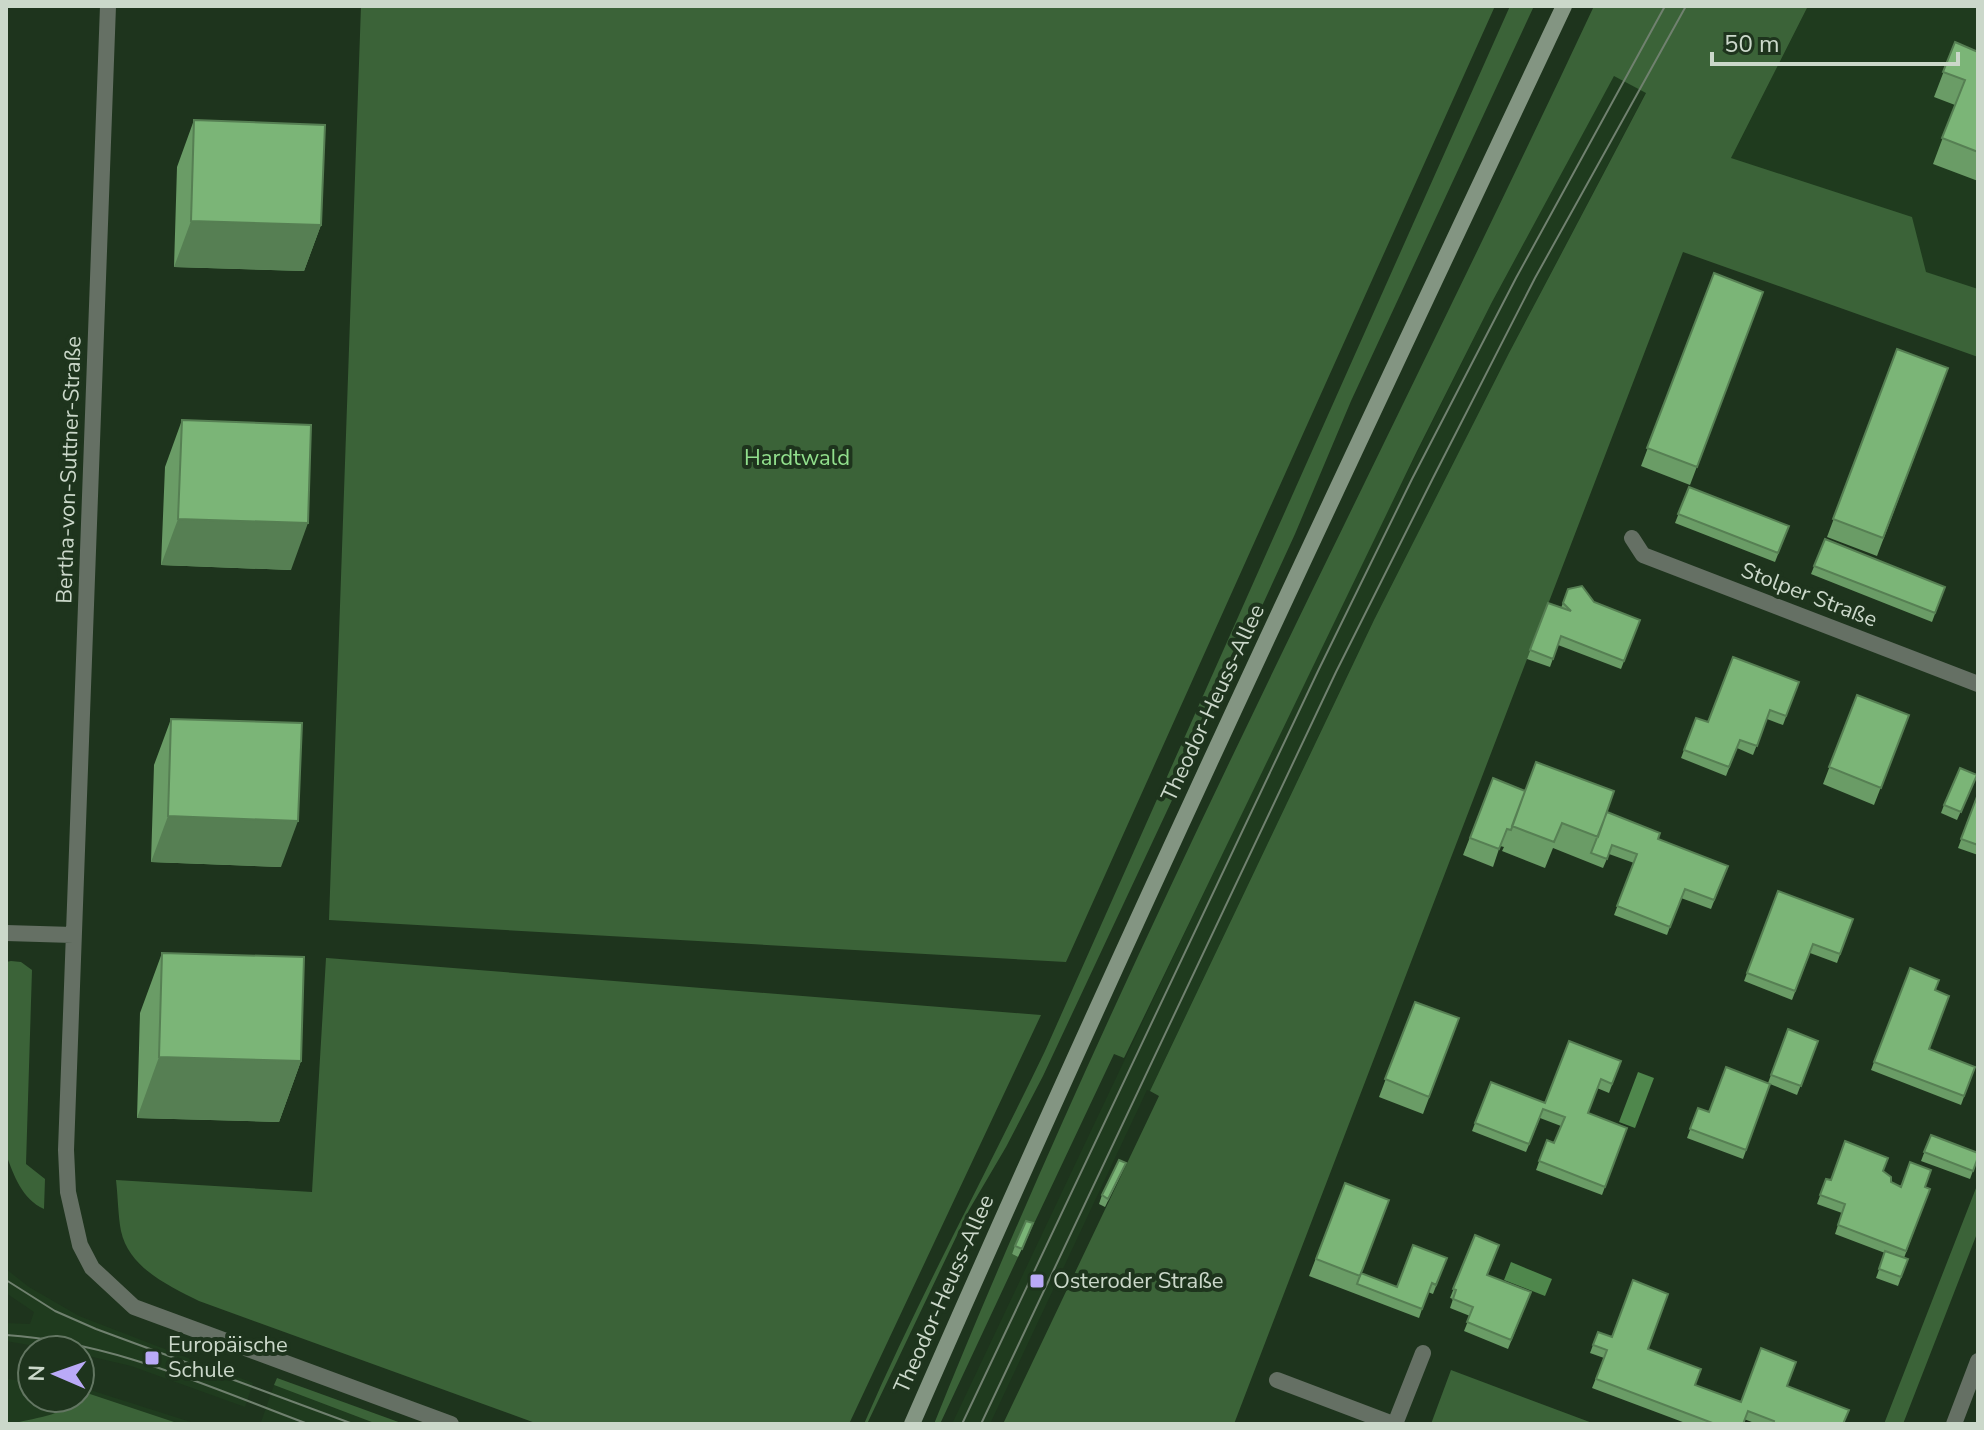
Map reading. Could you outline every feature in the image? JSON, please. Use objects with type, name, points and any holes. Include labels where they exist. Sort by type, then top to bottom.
[{"type":"main road","name":"Theodor-Heuss-Allee","points":[[912,1424],[1136,923],[1447,251],[1564,6]]},
{"type":"street","name":"Bertha-von-Suttner-Straße","points":[[108,6],[66,1150],[68,1192],[80,1245],[92,1268],[134,1307],[451,1424]]},
{"type":"street","name":"Stolper Straße","points":[[1632,538],[1643,555],[1978,684]]},
{"type":"street","points":[[6,933],[73,935]]},
{"type":"street","points":[[1277,1380],[1394,1424],[1423,1353]]},
{"type":"street","points":[[1954,1424],[1978,1361]]},
{"type":"shaded area","points":[[1808,6],[1978,6],[1978,357],[1731,158]]},
{"type":"shaded area","points":[[1614,75],[1646,92],[1374,620],[990,1424],[952,1424],[1326,635],[1492,302]]},
{"type":"shaded area","points":[[1638,1072],[1654,1078],[1635,1128],[1619,1122]]},
{"type":"shaded area","points":[[1511,1262],[1552,1279],[1545,1296],[1504,1280]]},
{"type":"shaded area","points":[[6,1269],[29,1287],[79,1316],[253,1383],[245,1407],[131,1366],[96,1358],[96,1334],[16,1334],[16,1343],[6,1341],[6,1323],[30,1324],[34,1312],[6,1293]]},
{"type":"shaded area","points":[[6,1379],[16,1380],[16,1414],[96,1414],[96,1392],[197,1424],[6,1424]]},
{"type":"shaded area","points":[[274,1385],[377,1424],[261,1422]]},
{"type":"green space","name":"Hardtwald","points":[[361,6],[1495,6],[1066,962],[329,920]]},
{"type":"green space","points":[[1510,6],[1534,6],[1351,401],[1295,534],[1224,689],[1043,1076],[969,1210],[867,1424],[864,1424],[1045,1051]]},
{"type":"green space","points":[[1594,6],[1808,6],[1731,158],[1912,217],[1926,272],[1978,289],[1978,357],[1683,252],[1234,1424],[1003,1424],[1159,1096],[1150,1091],[1374,620],[1509,353],[1646,93],[1614,76],[1492,302],[1124,1058],[1114,1054],[1030,1232],[1024,1230],[1012,1254],[1018,1257],[940,1424],[934,1424],[1009,1243],[1170,887]]},
{"type":"green space","points":[[326,958],[1041,1015],[849,1424],[538,1424],[199,1301],[152,1274],[125,1244],[116,1180],[312,1192]]},
{"type":"green space","points":[[6,962],[21,962],[32,970],[26,1164],[45,1179],[44,1209],[24,1193],[6,1154]]},
{"type":"green space","points":[[1978,1183],[1978,1231],[1903,1424],[1884,1424]]},
{"type":"green space","points":[[1451,1370],[1595,1424],[1431,1424]]},
{"type":"green space","points":[[277,1378],[404,1424],[377,1424],[274,1385]]},
{"type":"green space","points":[[96,1396],[180,1424],[12,1424],[51,1414],[96,1414]]},
{"type":"building","points":[[1955,42],[1978,52],[1978,152],[1942,138],[1965,80],[1943,72]]},
{"type":"building","points":[[194,120],[325,125],[321,225],[191,221]]},
{"type":"building","points":[[1714,273],[1763,292],[1697,467],[1647,448]]},
{"type":"building","points":[[1897,349],[1948,368],[1883,538],[1833,519]]},
{"type":"building","points":[[182,420],[311,425],[308,523],[178,519]]},
{"type":"building","points":[[1689,487],[1789,526],[1778,553],[1678,514]]},
{"type":"building","points":[[1825,539],[1945,587],[1935,613],[1814,566]]},
{"type":"building","points":[[1582,586],[1594,602],[1640,620],[1624,661],[1561,636],[1553,659],[1530,650],[1548,603],[1571,611],[1563,603],[1568,589]]},
{"type":"building","points":[[1733,657],[1799,682],[1786,716],[1770,710],[1757,746],[1740,740],[1729,767],[1684,750],[1696,718],[1708,722]]},
{"type":"building","points":[[1857,695],[1909,715],[1881,788],[1829,767]]},
{"type":"building","points":[[171,719],[302,723],[298,821],[168,816]]},
{"type":"building","points":[[1536,762],[1614,791],[1598,837],[1562,823],[1554,842],[1512,826]]},
{"type":"building","points":[[1960,768],[1977,775],[1961,812],[1944,805]]},
{"type":"building","points":[[1493,778],[1525,791],[1511,830],[1507,829],[1499,849],[1470,838]]},
{"type":"building","points":[[1978,794],[1978,845],[1961,839]]},
{"type":"building","points":[[1607,812],[1660,833],[1658,839],[1728,866],[1714,900],[1685,889],[1670,927],[1617,906],[1637,854],[1612,845],[1607,859],[1591,853]]},
{"type":"building","points":[[1778,891],[1853,919],[1840,954],[1813,944],[1795,991],[1747,973]]},
{"type":"building","points":[[162,953],[304,957],[301,1061],[159,1057]]},
{"type":"building","points":[[1910,968],[1939,980],[1935,990],[1949,996],[1929,1049],[1975,1067],[1964,1096],[1874,1062]]},
{"type":"building","points":[[1415,1002],[1459,1018],[1429,1097],[1385,1079]]},
{"type":"building","points":[[1788,1029],[1818,1041],[1801,1086],[1771,1075]]},
{"type":"building","points":[[1569,1041],[1621,1061],[1612,1084],[1601,1079],[1588,1113],[1627,1128],[1605,1187],[1539,1161],[1547,1140],[1554,1143],[1565,1117],[1543,1109],[1529,1144],[1475,1123],[1491,1082],[1545,1103]]},
{"type":"building","points":[[1726,1067],[1770,1084],[1746,1150],[1690,1129],[1698,1108],[1709,1112]]},
{"type":"building","points":[[1931,1135],[1978,1153],[1973,1171],[1924,1152]]},
{"type":"building","points":[[1845,1141],[1888,1158],[1883,1171],[1891,1177],[1891,1182],[1901,1187],[1910,1162],[1931,1170],[1925,1187],[1930,1189],[1906,1251],[1838,1225],[1845,1204],[1820,1195],[1826,1179],[1831,1180]]},
{"type":"building","points":[[1119,1160],[1126,1163],[1108,1199],[1102,1195]]},
{"type":"building","points":[[1345,1183],[1389,1200],[1360,1276],[1316,1259]]},
{"type":"building","points":[[1026,1221],[1033,1223],[1022,1249],[1015,1246]]},
{"type":"building","points":[[1475,1235],[1499,1245],[1487,1275],[1531,1292],[1511,1340],[1467,1322],[1473,1307],[1453,1299],[1456,1290],[1453,1289]]},
{"type":"building","points":[[1413,1245],[1447,1258],[1436,1285],[1432,1283],[1422,1309],[1357,1284],[1361,1273],[1397,1287]]},
{"type":"building","points":[[1885,1251],[1908,1259],[1901,1277],[1879,1269]]},
{"type":"building","points":[[1633,1280],[1668,1294],[1648,1349],[1701,1369],[1695,1385],[1741,1402],[1761,1348],[1796,1362],[1787,1386],[1849,1410],[1843,1424],[1773,1424],[1774,1421],[1748,1411],[1743,1424],[1715,1424],[1596,1379],[1607,1350],[1593,1345],[1598,1332],[1612,1337]]},
{"type":"tram line","points":[[962,1424],[1412,479],[1516,278],[1665,6]]},
{"type":"tram line","points":[[981,1424],[1336,672],[1535,278],[1686,6]]},
{"type":"tram line","points":[[6,1280],[55,1311],[96,1329],[353,1424]]},
{"type":"tram line","points":[[6,1335],[46,1339],[122,1356],[308,1424]]},
{"type":"place","name":"Osteroder Straße","points":[[1037,1281]]},
{"type":"place","name":"Europäische Schule","points":[[152,1358]]}]
